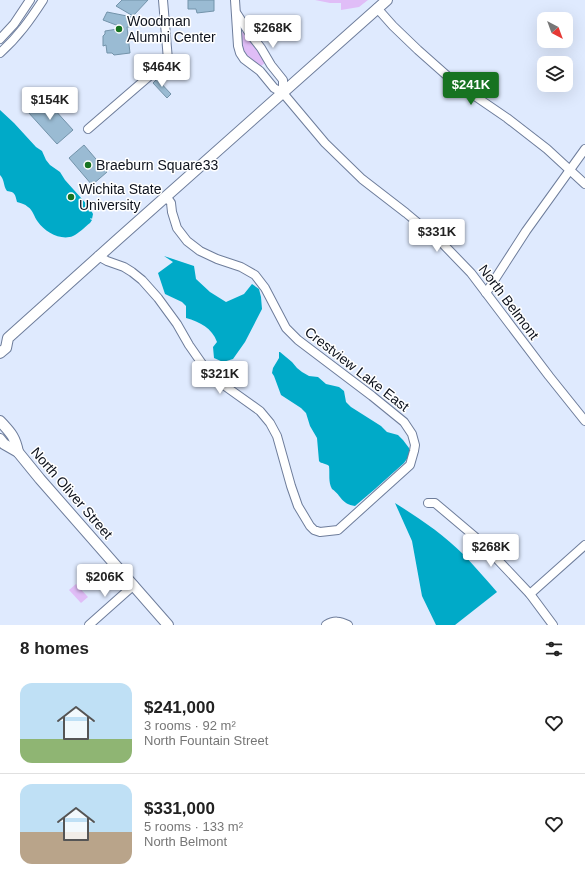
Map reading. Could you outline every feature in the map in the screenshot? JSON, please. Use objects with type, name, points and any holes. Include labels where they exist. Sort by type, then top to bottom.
[{"type":"main road","points":[[0,353],[6,348],[4,338],[386,0]]},
{"type":"main road","name":"North Oliver Street","points":[[0,421],[13,436],[18,452]]},
{"type":"main road","name":"North Oliver Street","points":[[0,439],[4,444],[18,452],[61,504],[168,625]]},
{"type":"street","points":[[0,38],[14,24],[30,0]]},
{"type":"street","points":[[0,53],[25,27],[43,0]]},
{"type":"street","points":[[88,129],[168,60],[163,0]]},
{"type":"street","points":[[235,0],[237,14],[236,27],[241,55],[263,74],[274,88],[283,92],[282,80],[269,62],[262,48],[250,34],[237,14]]},
{"type":"street","points":[[377,8],[393,26],[453,81],[547,149],[585,184]]},
{"type":"street","name":"North Belmont","points":[[283,92],[325,143],[351,169],[442,243],[471,273],[585,421]]},
{"type":"street","points":[[486,293],[526,231],[585,149]]},
{"type":"street","name":"Crestview Lake East","points":[[98,256],[124,267],[142,280],[158,298],[177,324],[205,368],[225,386],[260,411],[270,423],[277,436],[298,506],[310,526],[314,530],[320,532],[338,530],[410,465],[415,445],[412,434],[404,422],[298,340],[286,328],[265,288],[255,275],[241,267],[217,259],[200,251],[187,241],[177,228],[171,204],[166,196]]},
{"type":"street","points":[[428,503],[435,502],[480,541],[530,594],[553,625]]},
{"type":"street","points":[[530,594],[585,545]]},
{"type":"street","points":[[89,625],[134,585]]},
{"type":"street","points":[[329,623],[336,621],[348,625]]},
{"type":"shaded area","points":[[315,0],[368,0],[359,7],[341,10],[341,3],[330,3]]},
{"type":"shaded area","points":[[242,32],[265,63],[261,66],[247,56],[243,50]]},
{"type":"shaded area","points":[[76,584],[88,597],[81,603],[69,590]]},
{"type":"water","points":[[0,110],[36,147],[42,151],[50,165],[60,172],[65,180],[90,208],[93,214],[92,219],[90,219],[92,220],[80,232],[68,237],[54,235],[41,226],[30,208],[17,202],[14,194],[7,191],[0,175]]},
{"type":"water","points":[[164,256],[194,266],[196,279],[210,292],[226,302],[244,294],[252,284],[259,289],[262,309],[245,342],[233,359],[223,362],[214,358],[213,347],[217,342],[209,329],[196,321],[186,318],[186,306],[182,302],[165,294],[158,273],[173,262]]},
{"type":"water","points":[[279,352],[302,372],[309,376],[318,377],[326,384],[339,387],[344,391],[346,402],[351,407],[381,426],[387,432],[398,435],[409,448],[409,456],[404,463],[355,506],[344,502],[332,489],[329,466],[319,461],[317,438],[310,426],[306,413],[281,395],[272,373],[273,368],[279,358]]},
{"type":"water","points":[[395,503],[448,540],[464,555],[497,592],[455,625],[436,625],[422,596],[412,541]]},
{"type":"building","points":[[122,0],[148,0],[133,16],[116,6]]},
{"type":"building","points":[[188,0],[214,0],[214,11],[197,13],[196,9],[188,9]]},
{"type":"building","name":"Woodman Alumni Center","points":[[107,12],[132,17],[129,21],[132,22],[130,27],[127,27],[130,53],[114,55],[112,53],[107,53],[106,45],[103,46],[103,36],[105,31],[124,28],[103,20]]},
{"type":"building","points":[[157,79],[171,94],[167,98],[153,83]]},
{"type":"building","points":[[44,98],[73,130],[57,144],[28,112]]},
{"type":"building","name":"Braeburn Square33","points":[[84,145],[107,172],[92,185],[69,158]]},
{"type":"place","name":"Woodman Alumni Center","points":[[119,29]]},
{"type":"place","name":"Braeburn Square33","points":[[88,165]]},
{"type":"place","name":"Wichita State University","points":[[71,197]]}]
